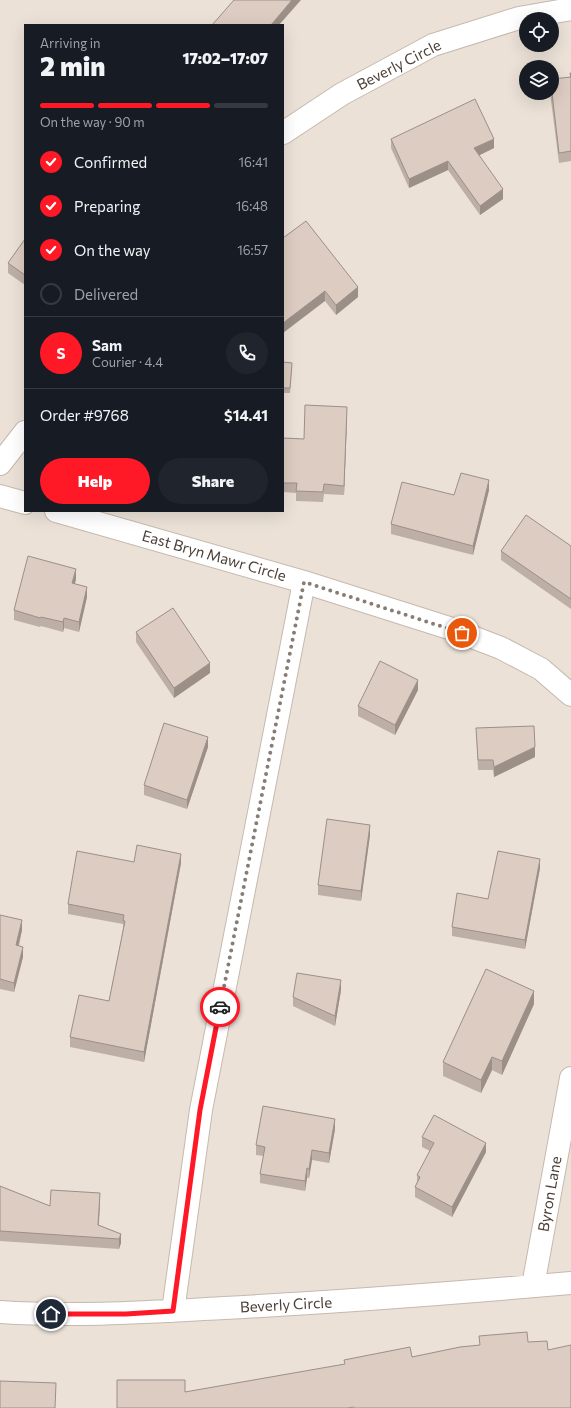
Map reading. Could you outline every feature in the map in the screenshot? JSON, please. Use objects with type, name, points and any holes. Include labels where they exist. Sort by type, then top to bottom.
[{"type":"street","name":"Beverly Circle","points":[[284,132],[342,94],[433,45],[519,18],[571,9]]},
{"type":"street","points":[[0,464],[24,433]]},
{"type":"street","points":[[0,496],[24,503]]},
{"type":"street","name":"East Bryn Mawr Circle","points":[[59,512],[304,582],[200,1110],[173,1311]]},
{"type":"street","points":[[304,582],[449,628],[501,648],[541,669],[571,695]]},
{"type":"street","name":"Byron Lane","points":[[534,1286],[571,1078]]},
{"type":"street","name":"Beverly Circle","points":[[0,1312],[36,1314],[96,1314],[173,1311],[345,1302],[571,1283]]},
{"type":"shaded area","points":[[0,0],[571,0],[571,1408],[0,1408]]},
{"type":"building","points":[[234,0],[292,0],[272,24],[213,24]]},
{"type":"building","points":[[571,77],[571,151],[559,153],[553,100],[559,100],[559,78]]},
{"type":"building","points":[[475,99],[494,139],[474,148],[503,189],[480,206],[448,161],[409,179],[391,139]]},
{"type":"building","points":[[306,221],[358,287],[336,305],[325,291],[284,322],[284,237]]},
{"type":"building","points":[[24,240],[24,274],[8,263]]},
{"type":"building","points":[[284,362],[292,363],[290,388],[284,388]]},
{"type":"building","points":[[305,405],[347,407],[344,486],[324,484],[323,492],[296,491],[297,483],[284,483],[284,438],[304,439]]},
{"type":"building","points":[[461,473],[489,480],[473,546],[391,524],[402,482],[454,495]]},
{"type":"building","points":[[526,515],[571,546],[571,599],[501,551]]},
{"type":"building","points":[[28,556],[76,569],[72,583],[87,587],[79,622],[64,618],[63,622],[40,618],[14,610]]},
{"type":"building","points":[[173,608],[210,663],[174,688],[136,632]]},
{"type":"building","points":[[380,661],[418,680],[395,725],[358,706]]},
{"type":"building","points":[[164,723],[208,737],[187,800],[144,785]]},
{"type":"building","points":[[534,726],[535,747],[494,767],[493,760],[478,760],[476,728]]},
{"type":"building","points":[[327,819],[370,825],[361,891],[318,885]]},
{"type":"building","points":[[137,845],[181,854],[144,1052],[70,1037],[79,995],[109,1001],[125,921],[123,921],[124,915],[68,904],[77,851],[134,862]]},
{"type":"building","points":[[498,851],[540,859],[525,940],[452,927],[457,893],[488,899]]},
{"type":"building","points":[[0,915],[22,920],[16,945],[23,947],[14,983],[0,979]]},
{"type":"building","points":[[486,969],[534,991],[502,1061],[492,1057],[481,1080],[443,1062]]},
{"type":"building","points":[[297,973],[341,980],[335,1016],[293,997]]},
{"type":"building","points":[[263,1106],[335,1119],[329,1153],[312,1150],[309,1169],[307,1168],[305,1181],[260,1174],[265,1147],[256,1145]]},
{"type":"building","points":[[434,1115],[486,1143],[452,1207],[415,1187],[420,1177],[417,1175],[434,1143],[422,1137]]},
{"type":"building","points":[[0,1186],[50,1206],[51,1190],[100,1193],[98,1225],[121,1234],[119,1239],[0,1231]]},
{"type":"building","points":[[527,1332],[528,1342],[547,1341],[548,1350],[571,1345],[571,1408],[117,1408],[117,1380],[185,1380],[185,1392],[345,1364],[344,1360],[410,1347],[412,1357],[460,1347],[480,1345],[479,1336]]},
{"type":"building","points":[[0,1381],[56,1383],[55,1408],[0,1408]]},
{"type":"way so far","points":[[220,1007],[304,582],[462,633]]},
{"type":"route","points":[[51,1314],[126,1314],[173,1311],[200,1110],[220,1007]]}]
